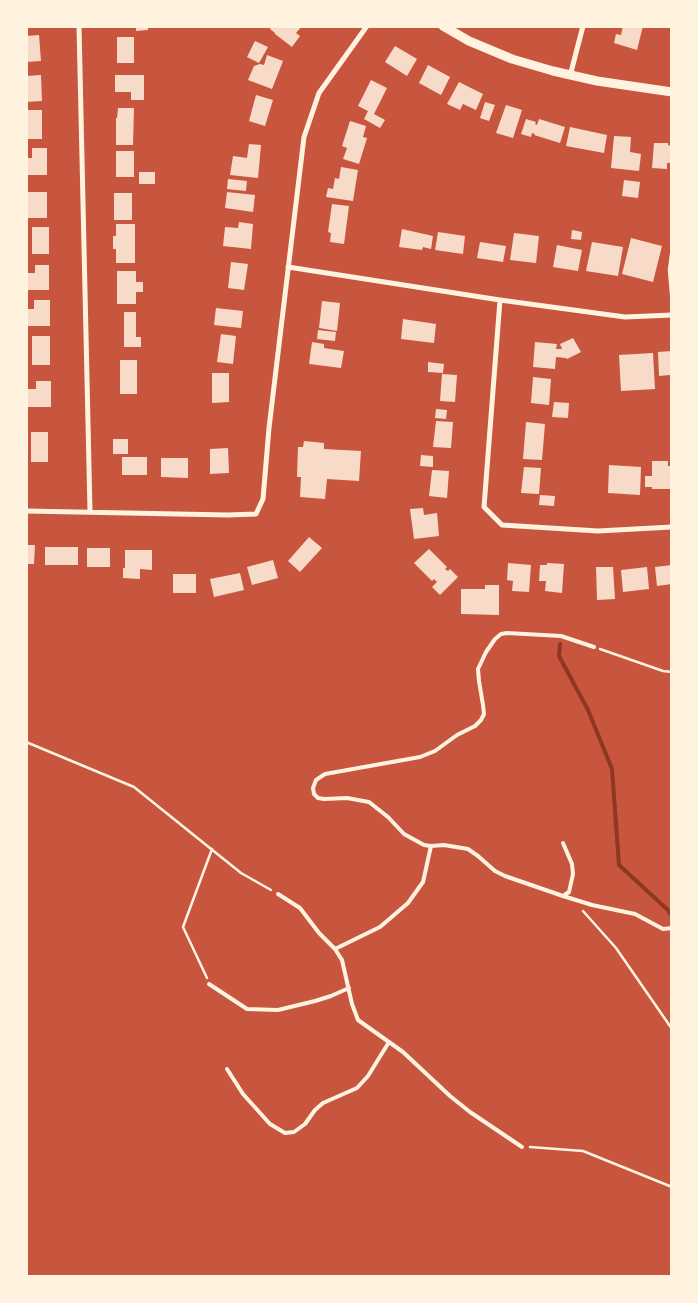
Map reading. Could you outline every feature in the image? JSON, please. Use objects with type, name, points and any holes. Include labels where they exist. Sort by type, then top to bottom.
[{"type":"street","points":[[79,26],[90,512]]},
{"type":"street","points":[[26,511],[256,514],[263,499],[269,428],[304,137],[319,93],[366,26]]},
{"type":"street","points":[[443,26],[469,41],[512,59],[570,76],[672,92]]},
{"type":"street","points":[[570,76],[583,26]]},
{"type":"street","points":[[288,267],[500,300],[625,317],[672,315]]},
{"type":"street","points":[[500,300],[484,507],[502,525],[598,531],[672,527]]},
{"type":"lane","points":[[594,647],[561,636],[501,634],[486,652],[478,668],[484,714],[475,726],[457,735],[435,751],[420,757],[325,774],[316,780],[313,788],[314,794],[318,798],[324,799],[347,798],[369,802],[388,817],[404,834],[424,845],[444,845],[468,849],[505,876],[592,905],[635,914],[665,930],[672,928]]},
{"type":"lane","points":[[562,896],[569,892],[573,874],[572,864],[563,843]]},
{"type":"lane","points":[[335,949],[380,928],[408,903],[422,882],[431,846]]},
{"type":"lane","points":[[278,894],[300,908],[342,960],[352,1004],[358,1020],[403,1052],[450,1096],[492,1128],[522,1147]]},
{"type":"lane","points":[[209,984],[247,1009],[278,1010],[315,1001],[349,988]]},
{"type":"lane","points":[[227,1069],[243,1094],[270,1124],[285,1133],[294,1132],[305,1124],[315,1110],[323,1104],[358,1088],[368,1076],[389,1042]]},
{"type":"path","points":[[672,248],[669,270],[672,306]]},
{"type":"path","points":[[594,647],[663,671],[672,672]]},
{"type":"path","points":[[26,742],[134,787],[241,872],[278,894]]},
{"type":"path","points":[[209,984],[183,927],[212,849]]},
{"type":"path","points":[[569,898],[579,906],[616,948],[672,1029]]},
{"type":"path","points":[[522,1147],[583,1150],[672,1187]]},
{"type":"building","points":[[136,26],[148,26],[148,30],[136,31]]},
{"type":"building","points":[[272,26],[302,26],[296,33],[300,36],[292,47],[270,29]]},
{"type":"building","points":[[623,26],[643,26],[637,50],[614,43],[616,34],[621,35]]},
{"type":"building","points":[[39,35],[41,61],[26,62],[26,36]]},
{"type":"building","points":[[117,37],[134,37],[134,63],[117,63]]},
{"type":"building","points":[[255,41],[268,47],[259,63],[247,57]]},
{"type":"building","points":[[395,46],[417,59],[407,76],[385,62]]},
{"type":"building","points":[[267,55],[283,61],[272,89],[248,80],[254,66],[264,65]]},
{"type":"building","points":[[428,65],[450,77],[441,95],[419,83]]},
{"type":"building","points":[[41,75],[42,101],[26,102],[26,76]]},
{"type":"building","points":[[115,75],[144,75],[144,100],[131,100],[131,92],[115,92]]},
{"type":"building","points":[[371,80],[387,88],[374,114],[385,120],[380,128],[364,119],[368,111],[358,106]]},
{"type":"building","points":[[459,82],[483,94],[476,110],[463,104],[460,110],[447,104]]},
{"type":"building","points":[[256,95],[273,100],[265,126],[249,121]]},
{"type":"building","points":[[485,102],[495,105],[489,121],[480,118]]},
{"type":"building","points":[[506,105],[522,110],[513,138],[496,133]]},
{"type":"building","points":[[118,108],[134,108],[133,145],[116,145]]},
{"type":"building","points":[[26,110],[42,110],[42,139],[26,139]]},
{"type":"building","points":[[526,119],[536,122],[535,124],[537,125],[539,119],[565,127],[560,143],[532,133],[531,137],[521,134]]},
{"type":"building","points":[[350,121],[366,126],[363,137],[367,138],[359,164],[343,159],[347,148],[342,146]]},
{"type":"building","points":[[570,127],[607,135],[604,153],[566,146]]},
{"type":"building","points":[[614,136],[631,137],[630,152],[641,154],[639,171],[611,168]]},
{"type":"building","points":[[654,143],[668,143],[668,145],[672,146],[672,163],[667,163],[667,169],[652,168]]},
{"type":"building","points":[[249,144],[261,145],[258,178],[230,175],[233,156],[247,158]]},
{"type":"building","points":[[32,148],[47,148],[47,175],[26,175],[26,158],[32,158]]},
{"type":"building","points":[[116,151],[134,151],[134,177],[116,177]]},
{"type":"building","points":[[341,167],[358,170],[353,201],[326,197],[328,188],[333,189],[335,178],[339,179]]},
{"type":"building","points":[[139,172],[155,172],[155,184],[139,184]]},
{"type":"building","points":[[228,179],[247,181],[246,191],[227,189]]},
{"type":"building","points":[[624,180],[640,182],[638,198],[622,196]]},
{"type":"building","points":[[26,192],[47,192],[47,218],[26,218]]},
{"type":"building","points":[[227,192],[255,195],[253,212],[225,208]]},
{"type":"building","points":[[114,193],[132,193],[132,220],[114,220]]},
{"type":"building","points":[[332,204],[349,206],[344,244],[330,242],[331,233],[328,232]]},
{"type":"building","points":[[239,222],[253,224],[251,249],[223,246],[225,227],[238,228]]},
{"type":"building","points":[[116,224],[135,224],[135,263],[116,263],[116,249],[113,249],[113,236],[116,236]]},
{"type":"building","points":[[32,227],[49,227],[49,254],[32,254]]},
{"type":"building","points":[[402,229],[433,236],[431,249],[423,247],[422,250],[399,247]]},
{"type":"building","points":[[572,230],[582,232],[581,240],[571,239]]},
{"type":"building","points":[[438,232],[465,236],[463,254],[435,250]]},
{"type":"building","points":[[514,233],[539,236],[536,263],[510,260]]},
{"type":"building","points":[[631,238],[662,246],[653,282],[622,274]]},
{"type":"building","points":[[480,242],[506,246],[503,262],[477,258]]},
{"type":"building","points":[[592,242],[623,247],[618,276],[586,271]]},
{"type":"building","points":[[557,245],[582,250],[578,271],[553,267]]},
{"type":"building","points":[[231,262],[248,264],[244,290],[228,288]]},
{"type":"building","points":[[35,265],[49,265],[49,290],[26,290],[26,273],[35,273]]},
{"type":"building","points":[[117,271],[136,271],[136,282],[143,282],[143,292],[136,292],[136,304],[117,304]]},
{"type":"building","points":[[34,300],[50,300],[50,326],[26,326],[26,309],[34,309]]},
{"type":"building","points":[[322,301],[340,303],[337,331],[319,328]]},
{"type":"building","points":[[216,308],[243,311],[241,328],[214,325]]},
{"type":"building","points":[[124,312],[136,312],[136,337],[141,337],[141,347],[124,347]]},
{"type":"building","points":[[403,319],[436,324],[434,343],[401,339]]},
{"type":"building","points":[[318,330],[336,332],[335,341],[317,339]]},
{"type":"building","points":[[221,334],[236,336],[233,364],[217,362]]},
{"type":"building","points":[[32,336],[50,336],[50,365],[32,365]]},
{"type":"building","points":[[573,338],[581,352],[567,359],[556,357],[555,369],[533,367],[535,342],[557,344],[556,349],[562,349],[560,344]]},
{"type":"building","points":[[312,342],[324,344],[324,348],[344,351],[341,368],[309,364]]},
{"type":"building","points":[[672,351],[670,375],[659,376],[658,352]]},
{"type":"building","points":[[653,353],[655,389],[621,391],[619,355]]},
{"type":"building","points":[[120,360],[137,360],[137,394],[120,394]]},
{"type":"building","points":[[428,362],[444,364],[443,373],[428,372]]},
{"type":"building","points":[[212,373],[229,373],[229,402],[212,403]]},
{"type":"building","points":[[442,374],[457,375],[455,402],[440,401]]},
{"type":"building","points":[[533,377],[551,379],[549,405],[531,403]]},
{"type":"building","points":[[36,381],[51,381],[51,407],[26,407],[26,389],[36,389]]},
{"type":"building","points":[[554,402],[569,403],[568,418],[552,417]]},
{"type":"building","points":[[436,409],[447,410],[446,419],[435,418]]},
{"type":"building","points":[[436,421],[453,422],[451,448],[433,447]]},
{"type":"building","points":[[526,422],[545,424],[542,460],[523,459]]},
{"type":"building","points":[[31,432],[48,432],[48,462],[31,462]]},
{"type":"building","points":[[113,439],[128,439],[128,454],[113,454]]},
{"type":"building","points":[[304,441],[324,443],[324,449],[361,451],[359,481],[327,479],[325,499],[300,497],[301,477],[297,477],[298,447],[303,447]]},
{"type":"building","points":[[228,448],[229,473],[210,474],[210,449]]},
{"type":"building","points":[[421,455],[433,456],[433,467],[420,466]]},
{"type":"building","points":[[122,457],[147,457],[147,475],[122,475]]},
{"type":"building","points":[[161,458],[188,458],[188,478],[161,477]]},
{"type":"building","points":[[652,461],[668,461],[668,466],[672,466],[672,489],[645,487],[645,476],[652,476]]},
{"type":"building","points":[[609,465],[641,467],[640,495],[608,493]]},
{"type":"building","points":[[524,467],[541,468],[539,494],[521,493]]},
{"type":"building","points":[[432,470],[449,471],[447,498],[429,496]]},
{"type":"building","points":[[540,495],[555,496],[554,506],[539,505]]},
{"type":"building","points":[[423,508],[424,515],[437,513],[439,536],[414,539],[410,509]]},
{"type":"building","points":[[309,537],[322,548],[300,572],[288,561]]},
{"type":"building","points":[[26,545],[35,545],[34,564],[26,564]]},
{"type":"building","points":[[45,547],[78,547],[78,565],[45,565]]},
{"type":"building","points":[[87,548],[110,548],[110,567],[87,567]]},
{"type":"building","points":[[429,549],[447,567],[445,569],[448,571],[450,569],[458,577],[440,595],[432,587],[437,582],[434,579],[432,581],[414,563]]},
{"type":"building","points":[[125,550],[152,550],[152,570],[140,569],[140,579],[123,578]]},
{"type":"building","points":[[273,560],[278,578],[252,585],[247,567]]},
{"type":"building","points":[[508,563],[531,565],[529,592],[512,591],[513,581],[507,580]]},
{"type":"building","points":[[547,563],[564,564],[562,593],[545,591],[546,581],[539,581],[540,565],[547,565]]},
{"type":"building","points":[[672,565],[672,584],[657,586],[655,567]]},
{"type":"building","points":[[596,567],[613,567],[615,599],[597,600]]},
{"type":"building","points":[[647,567],[649,589],[623,592],[621,570]]},
{"type":"building","points":[[240,573],[244,590],[214,597],[210,579]]},
{"type":"building","points":[[173,574],[196,574],[196,593],[173,593]]},
{"type":"building","points":[[485,585],[499,585],[499,615],[461,614],[461,589],[485,589]]},
{"type":"waterway","points":[[560,644],[559,656],[588,710],[612,769],[619,865],[668,910],[672,917]]}]
